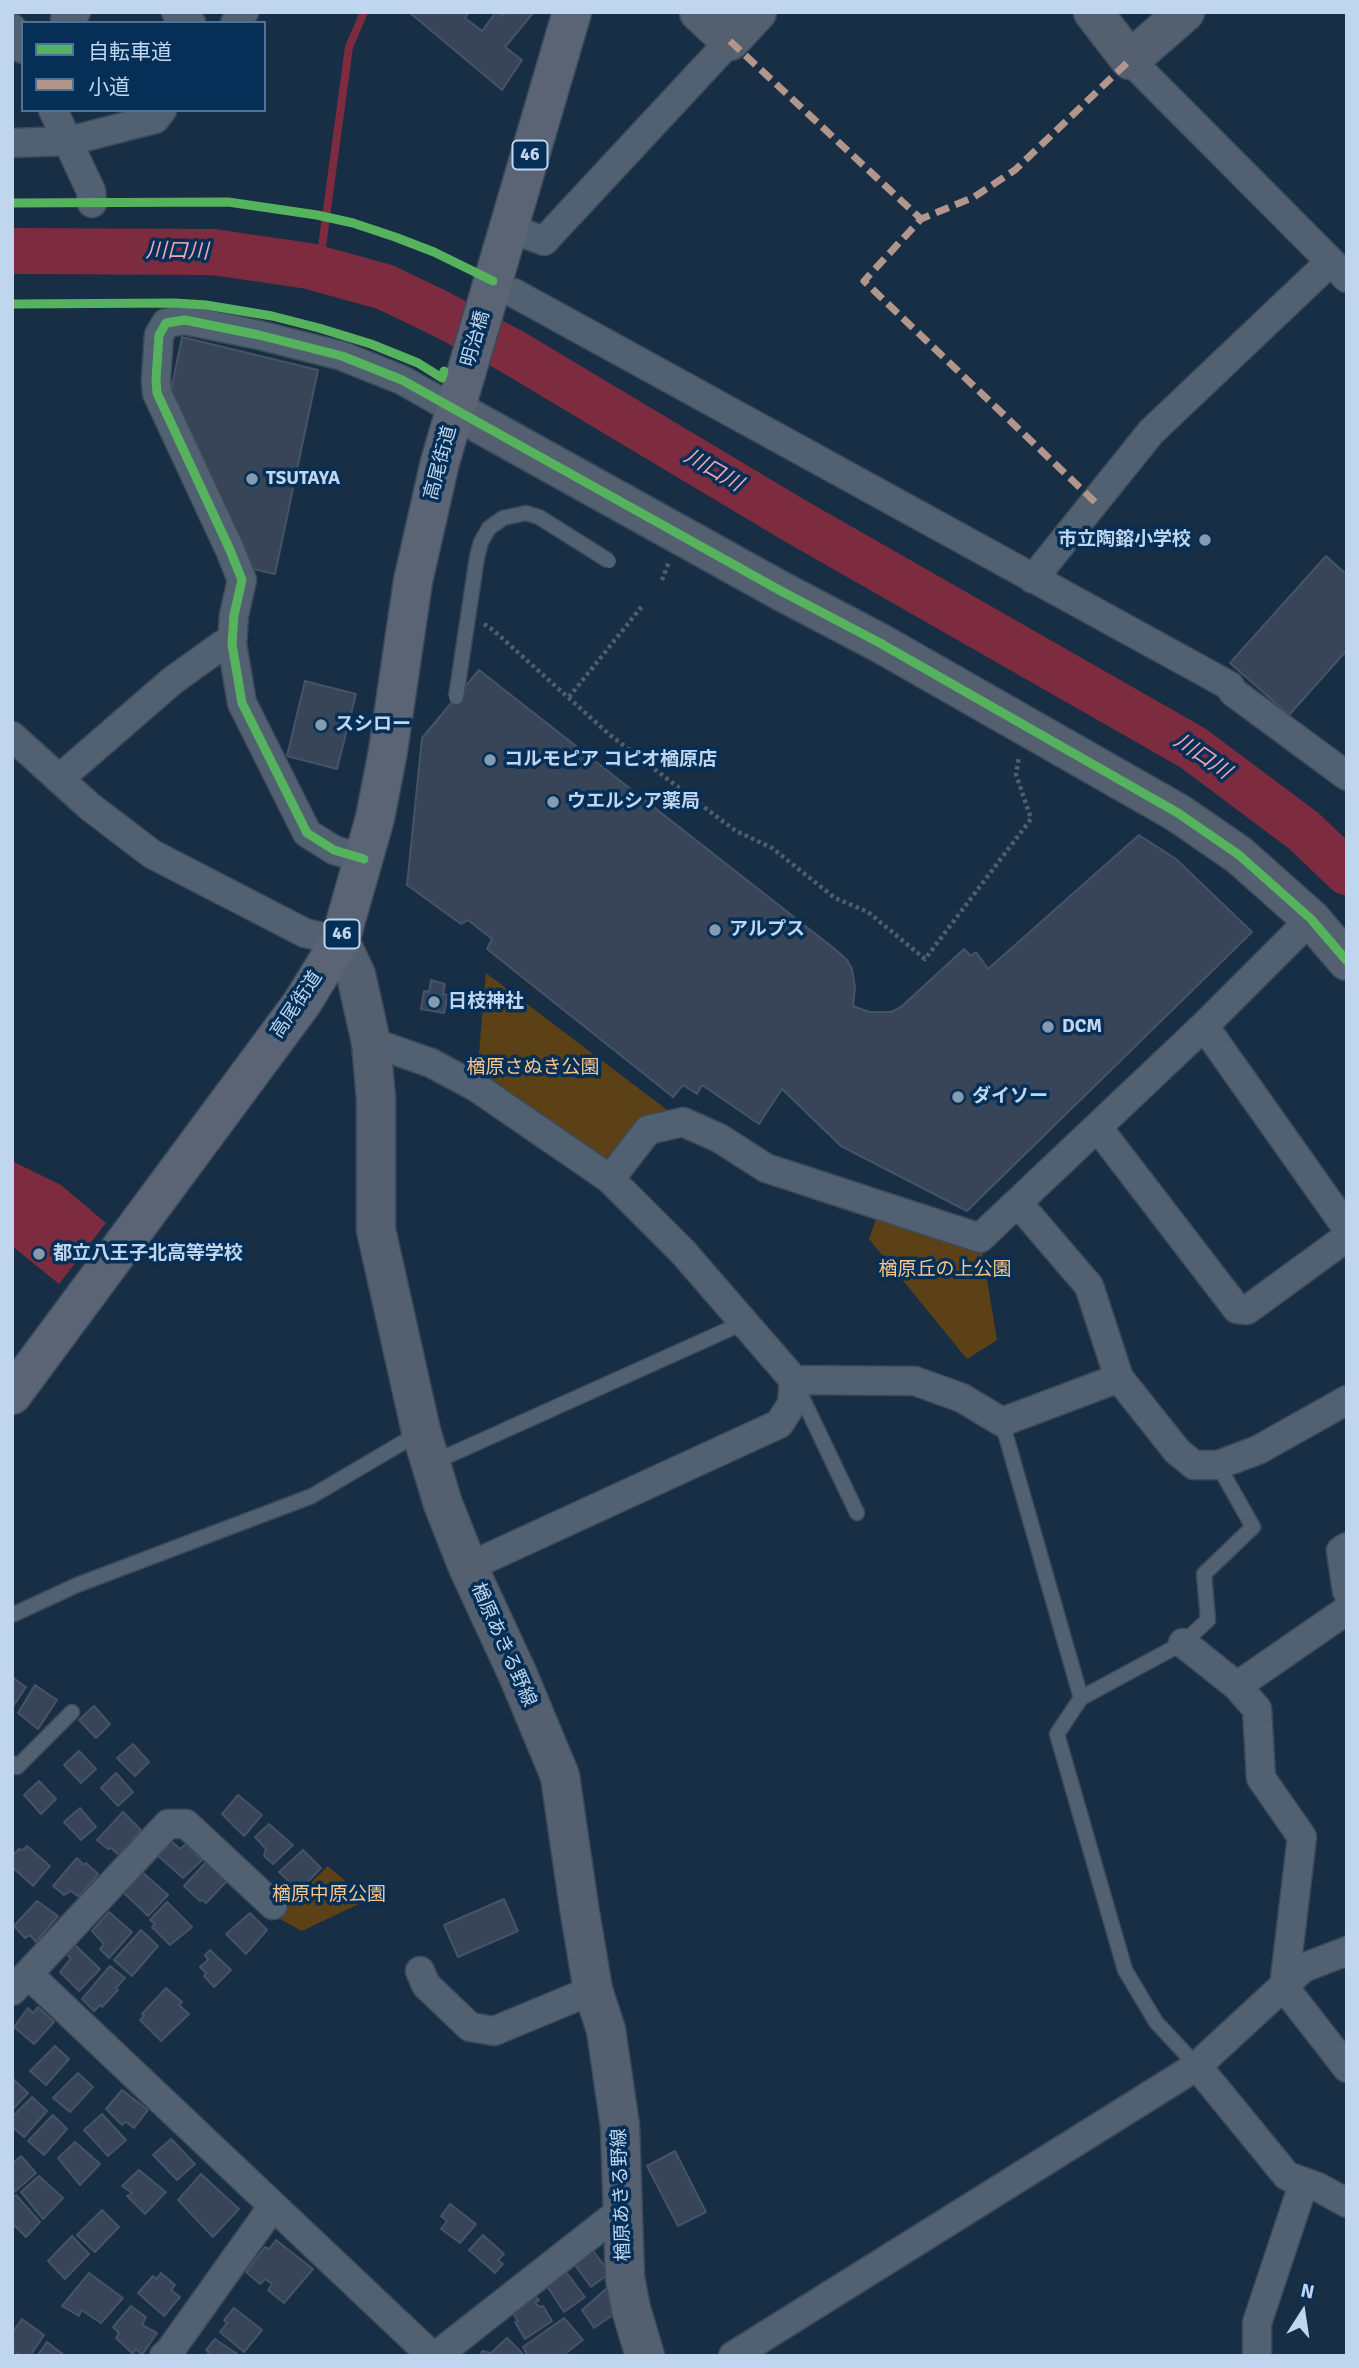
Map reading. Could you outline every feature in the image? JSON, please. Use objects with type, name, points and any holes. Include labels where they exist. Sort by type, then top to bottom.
[{"type":"main road","name":"46","points":[[501,295],[509,228],[572,12]]},
{"type":"main road","points":[[699,12],[730,41],[757,12]]},
{"type":"main road","points":[[1093,12],[1130,60],[1185,12]]},
{"type":"main road","name":"明治橋","points":[[459,396],[501,295]]},
{"type":"main road","points":[[459,396],[781,591],[880,643],[1178,814],[1239,855],[1311,919],[1347,961]]},
{"type":"main road","name":"高尾街道","points":[[12,1395],[302,1003],[340,941],[375,817],[388,751],[415,568],[459,396]]},
{"type":"main road","name":"楢原あきる野線","points":[[340,941],[356,975],[370,1042],[376,1099],[376,1230],[426,1448],[443,1504],[468,1567],[518,1675],[560,1776],[593,1990],[606,2030],[620,2126],[625,2277],[645,2356]]},
{"type":"street","points":[[12,28],[21,45]]},
{"type":"street","points":[[509,228],[544,241],[730,41]]},
{"type":"street","points":[[1032,579],[1151,432],[1338,270],[1130,60]]},
{"type":"street","points":[[54,112],[92,191],[92,203]]},
{"type":"street","points":[[12,143],[69,141],[155,119],[160,112]]},
{"type":"street","points":[[501,295],[1230,686],[1233,692],[1347,776]]},
{"type":"street","points":[[364,859],[334,850],[307,833],[242,703],[232,645],[234,615],[242,580],[155,387],[160,313],[342,356],[402,380],[459,396]]},
{"type":"street","points":[[60,779],[172,681],[222,645],[232,645]]},
{"type":"street","points":[[12,736],[89,806],[152,854],[305,933],[340,941]]},
{"type":"street","points":[[610,1179],[648,1130],[683,1122],[719,1138],[766,1168],[980,1238],[1204,1026],[1311,919]]},
{"type":"street","points":[[1204,1026],[1347,1228]]},
{"type":"street","points":[[370,1042],[431,1063],[476,1087],[610,1179],[682,1251],[794,1380],[792,1404],[779,1424],[468,1567]]},
{"type":"street","points":[[1098,1128],[1237,1309],[1247,1310],[1347,1237]]},
{"type":"street","points":[[1017,1203],[1089,1286],[1119,1378],[1177,1451],[1194,1465],[1218,1465],[1258,1450],[1347,1400]]},
{"type":"street","points":[[794,1380],[915,1381],[962,1398],[1002,1422],[1119,1378]]},
{"type":"street","points":[[1347,1547],[1341,1551],[1347,1591]]},
{"type":"street","points":[[1237,1686],[1347,1609]]},
{"type":"street","points":[[1183,1643],[1237,1686],[1257,1709],[1261,1778],[1302,1837],[1284,1987],[1347,2068]]},
{"type":"street","points":[[273,1905],[186,1824],[168,1824],[20,1982],[273,2206],[434,2356],[622,2210]]},
{"type":"street","points":[[733,2356],[1197,2066],[1303,1968],[1347,1951]]},
{"type":"street","points":[[420,1971],[426,1985],[470,2027],[494,2031],[593,1990]]},
{"type":"street","points":[[1197,2066],[1287,2176],[1347,2203]]},
{"type":"street","points":[[1257,2356],[1257,2323],[1304,2182]]},
{"type":"street","points":[[164,2356],[273,2206]]},
{"type":"lane","points":[[456,697],[477,557],[489,528],[503,518],[526,513],[540,517],[609,561]]},
{"type":"lane","points":[[12,1615],[77,1585],[312,1496],[745,1322]]},
{"type":"lane","points":[[794,1380],[857,1513]]},
{"type":"lane","points":[[1002,1422],[1081,1698]]},
{"type":"lane","points":[[1197,2066],[1156,2022],[1125,1970],[1057,1734],[1081,1698],[1183,1643],[1208,1620],[1204,1574],[1254,1527],[1218,1465]]},
{"type":"lane","points":[[14,1767],[72,1712]]},
{"type":"path","points":[[662,580],[672,555]]},
{"type":"path","points":[[568,698],[643,605]]},
{"type":"path","points":[[478,621],[493,630],[610,735],[736,831],[772,848],[835,898],[868,912],[925,959],[1031,819],[1016,774],[1017,761],[1024,749]]},
{"type":"green space","name":"楢原さぬき公園","points":[[486,973],[683,1122],[648,1130],[610,1179],[476,1087]]},
{"type":"green space","name":"楢原丘の上公園","points":[[881,1205],[980,1238],[997,1340],[967,1359],[869,1239]]},
{"type":"green space","name":"楢原中原公園","points":[[328,1866],[367,1900],[302,1931],[276,1917]]},
{"type":"shaded area","points":[[12,1161],[61,1185],[106,1223],[59,1284],[12,1246]]},
{"type":"building","points":[[409,12],[469,12],[465,18],[482,31],[496,12],[503,16],[505,12],[533,13],[505,47],[522,60],[502,90]]},
{"type":"building","name":"TSUTAYA","points":[[182,337],[318,370],[275,574],[249,568],[171,391]]},
{"type":"building","points":[[1326,556],[1347,575],[1347,650],[1289,715],[1230,663]]},
{"type":"building","points":[[479,670],[836,950],[852,969],[855,987],[853,1006],[869,1012],[891,1012],[901,1007],[964,949],[971,956],[976,952],[988,969],[1139,835],[1176,859],[1252,932],[967,1211],[841,1146],[782,1089],[759,1124],[702,1085],[697,1094],[683,1085],[673,1097],[487,949],[492,939],[468,920],[461,924],[407,885],[422,738]]},
{"type":"building","name":"スシロー","points":[[305,681],[356,694],[337,769],[287,756]]},
{"type":"building","name":"日枝神社","points":[[431,980],[445,984],[443,994],[448,995],[444,1013],[421,1009],[424,991],[429,992]]},
{"type":"building","points":[[12,1677],[26,1687],[12,1708]]},
{"type":"building","points":[[35,1685],[57,1700],[38,1729],[18,1713]]},
{"type":"building","points":[[94,1706],[110,1724],[96,1738],[79,1720]]},
{"type":"building","points":[[133,1744],[149,1762],[135,1776],[117,1758]]},
{"type":"building","points":[[79,1751],[96,1769],[81,1783],[64,1765]]},
{"type":"building","points":[[116,1773],[133,1792],[118,1806],[101,1788]]},
{"type":"building","points":[[39,1781],[56,1799],[41,1814],[24,1795]]},
{"type":"building","points":[[238,1795],[262,1815],[244,1836],[222,1814]]},
{"type":"building","points":[[80,1808],[96,1827],[81,1840],[64,1822]]},
{"type":"building","points":[[123,1812],[141,1830],[119,1855],[97,1840]]},
{"type":"building","points":[[269,1824],[293,1845],[273,1864],[264,1856],[266,1849],[255,1837]]},
{"type":"building","points":[[170,1840],[180,1849],[186,1844],[202,1860],[183,1878],[156,1854]]},
{"type":"building","points":[[27,1846],[50,1866],[33,1886],[12,1867],[12,1856]]},
{"type":"building","points":[[303,1850],[321,1868],[299,1891],[279,1872]]},
{"type":"building","points":[[77,1858],[98,1874],[79,1897],[71,1891],[64,1895],[53,1886]]},
{"type":"building","points":[[206,1862],[227,1881],[206,1903],[184,1886]]},
{"type":"building","points":[[142,1872],[168,1895],[148,1916],[123,1892]]},
{"type":"building","points":[[504,1899],[518,1931],[458,1957],[444,1925]]},
{"type":"building","points":[[37,1901],[58,1916],[36,1942],[30,1935],[25,1938],[14,1926]]},
{"type":"building","points":[[167,1902],[192,1927],[170,1945],[152,1927],[155,1924],[150,1920]]},
{"type":"building","points":[[109,1912],[132,1932],[109,1958],[100,1949],[104,1944],[92,1931]]},
{"type":"building","points":[[250,1913],[267,1930],[246,1954],[226,1934]]},
{"type":"building","points":[[141,1930],[158,1946],[132,1976],[114,1960]]},
{"type":"building","points":[[75,1945],[100,1969],[79,1991],[60,1972],[71,1958],[66,1954]]},
{"type":"building","points":[[210,1950],[231,1970],[214,1987],[200,1967],[208,1960],[205,1955]]},
{"type":"building","points":[[110,1966],[125,1978],[116,1988],[118,1990],[102,2007],[100,2005],[94,2011],[82,1999]]},
{"type":"building","points":[[166,1988],[182,2002],[179,2005],[189,2014],[161,2041],[140,2020],[144,2016],[142,2014]]},
{"type":"building","points":[[38,2007],[54,2022],[34,2044],[14,2027],[28,2008],[33,2013]]},
{"type":"building","points":[[55,2046],[69,2059],[46,2085],[30,2071]]},
{"type":"building","points":[[78,2073],[93,2087],[70,2112],[53,2098]]},
{"type":"building","points":[[12,2080],[28,2093],[12,2110]]},
{"type":"building","points":[[122,2090],[148,2110],[134,2128],[126,2122],[122,2125],[106,2109]]},
{"type":"building","points":[[32,2097],[47,2111],[24,2137],[12,2127],[12,2117]]},
{"type":"building","points":[[102,2114],[126,2140],[108,2156],[84,2130]]},
{"type":"building","points":[[53,2115],[67,2129],[44,2155],[28,2141]]},
{"type":"building","points":[[171,2139],[195,2164],[177,2180],[153,2155]]},
{"type":"building","points":[[75,2142],[100,2164],[80,2185],[58,2158]]},
{"type":"building","points":[[675,2151],[706,2212],[678,2226],[647,2166]]},
{"type":"building","points":[[21,2156],[36,2173],[12,2194],[12,2164]]},
{"type":"building","points":[[139,2170],[166,2192],[145,2214],[127,2196],[132,2193],[122,2186]]},
{"type":"building","points":[[201,2174],[239,2209],[213,2237],[178,2200]]},
{"type":"building","points":[[39,2176],[63,2198],[43,2219],[21,2192]]},
{"type":"building","points":[[16,2195],[40,2222],[26,2237],[12,2223],[12,2198]]},
{"type":"building","points":[[450,2204],[476,2224],[460,2243],[441,2229],[447,2221],[441,2216]]},
{"type":"building","points":[[102,2210],[119,2227],[95,2252],[77,2235]]},
{"type":"building","points":[[483,2235],[504,2254],[498,2260],[503,2264],[495,2273],[469,2250]]},
{"type":"building","points":[[72,2236],[89,2254],[65,2279],[48,2261]]},
{"type":"building","points":[[276,2240],[313,2269],[284,2303],[268,2290],[272,2284],[265,2279],[260,2284],[246,2272],[265,2247],[269,2249]]},
{"type":"building","points":[[590,2247],[610,2273],[591,2287],[572,2261]]},
{"type":"building","points":[[566,2272],[585,2297],[564,2312],[547,2286]]},
{"type":"building","points":[[89,2273],[123,2298],[101,2323],[81,2310],[79,2316],[62,2306]]},
{"type":"building","points":[[161,2273],[175,2285],[171,2290],[180,2297],[164,2316],[138,2293],[153,2276],[157,2279]]},
{"type":"building","points":[[607,2288],[620,2310],[594,2328],[582,2310]]},
{"type":"building","points":[[534,2295],[539,2300],[535,2303],[543,2306],[552,2321],[525,2339],[510,2310]]},
{"type":"building","points":[[131,2306],[146,2317],[142,2325],[157,2333],[142,2355],[136,2349],[133,2354],[116,2338],[119,2333],[113,2327]]},
{"type":"building","points":[[234,2308],[262,2330],[244,2352],[220,2332],[227,2323],[224,2320]]},
{"type":"building","points":[[564,2318],[583,2340],[562,2356],[528,2356],[523,2347]]},
{"type":"building","points":[[22,2319],[44,2335],[30,2356],[21,2356],[12,2350],[12,2333]]},
{"type":"building","points":[[507,2338],[525,2356],[481,2356],[482,2351],[491,2353]]},
{"type":"building","points":[[215,2339],[240,2356],[206,2356],[209,2352],[206,2350]]},
{"type":"building","points":[[47,2342],[65,2356],[37,2356]]},
{"type":"waterway","points":[[319,269],[349,47],[364,12]]},
{"type":"waterway","name":"川口川","points":[[12,251],[213,252],[309,266],[385,287],[511,351],[792,519],[1193,748],[1304,831],[1347,872]]},
{"type":"marked path","points":[[730,41],[921,219]]},
{"type":"marked path","points":[[1095,502],[864,281],[921,219],[974,197],[1015,170],[1130,60]]},
{"type":"cycle path","points":[[12,203],[228,202],[317,215],[395,237],[434,252],[493,281]]},
{"type":"cycle path","points":[[12,304],[206,305],[272,316],[319,328],[371,344],[418,363],[442,378],[444,371]]},
{"type":"cycle path","points":[[364,859],[334,850],[307,833],[242,703],[232,644],[234,615],[242,580],[157,393],[159,335],[166,323],[185,320],[259,335],[342,356],[402,380],[781,591],[880,643],[1178,813],[1239,855],[1311,919],[1347,961]]},
{"type":"place","name":"TSUTAYA","points":[[252,479]]},
{"type":"place","name":"市立陶鎔小学校","points":[[1205,540]]},
{"type":"place","name":"スシロー","points":[[321,725]]},
{"type":"place","name":"コルモピア コピオ楢原店","points":[[490,760]]},
{"type":"place","name":"ウエルシア薬局","points":[[553,802]]},
{"type":"place","name":"アルプス","points":[[715,930]]},
{"type":"place","name":"日枝神社","points":[[434,1002]]},
{"type":"place","name":"DCM","points":[[1048,1027]]},
{"type":"place","name":"ダイソー","points":[[958,1097]]},
{"type":"place","name":"都立八王子北高等学校","points":[[39,1254]]}]
